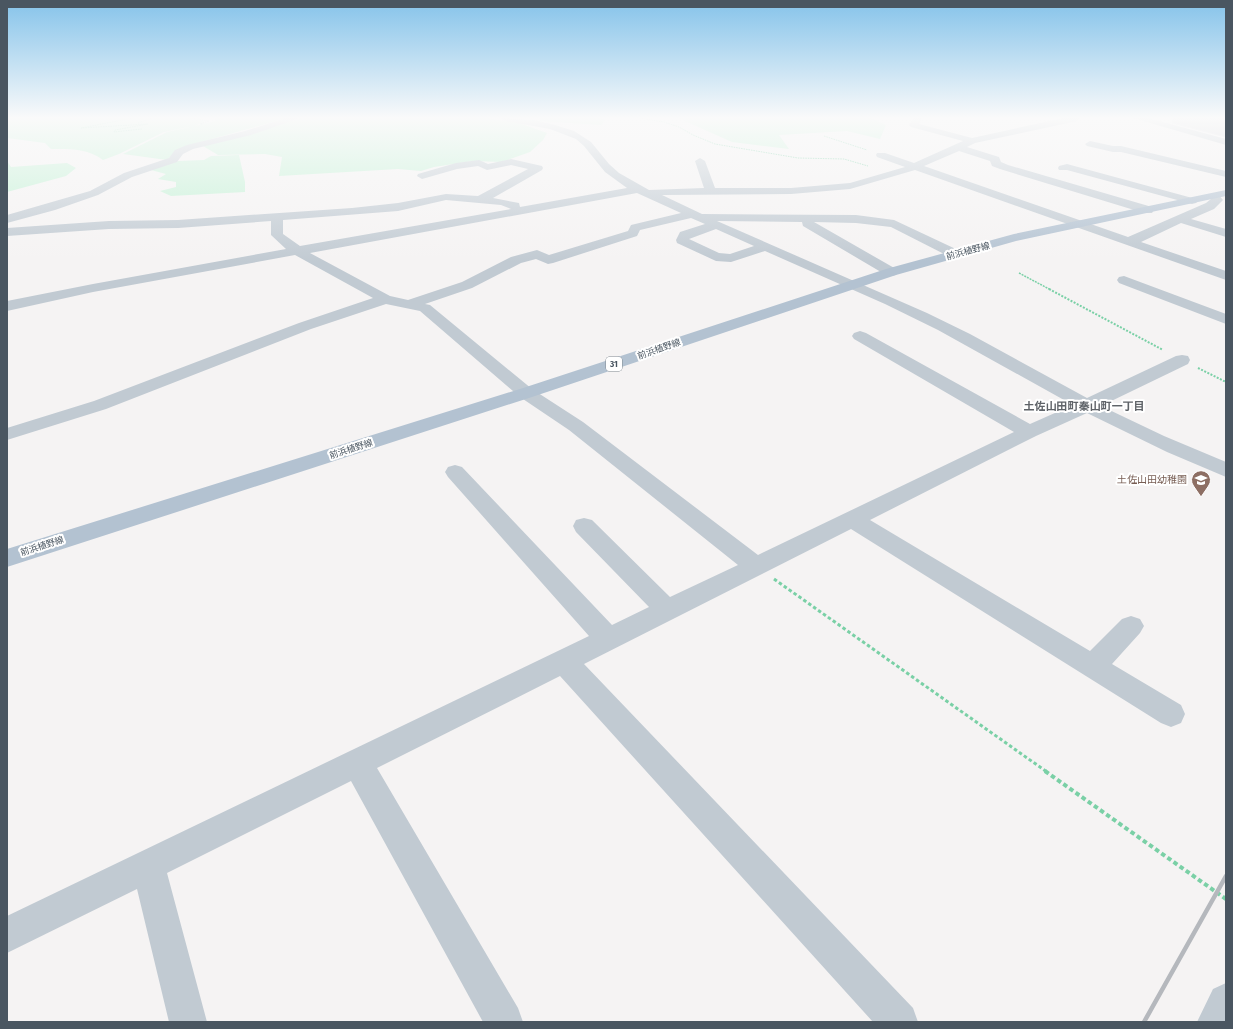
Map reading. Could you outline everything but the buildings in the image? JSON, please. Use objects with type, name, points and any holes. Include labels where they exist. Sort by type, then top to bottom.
[{"type":"main road","name":"前浜植野線","points":[[7,558],[526,393],[891,272],[1014,238],[1192,201],[1217,198]]},
{"type":"street","points":[[7,219],[94,193],[128,175],[155,166]]},
{"type":"street","points":[[422,176],[456,166]]},
{"type":"street","points":[[480,200],[538,168],[529,166]]},
{"type":"street","points":[[606,166],[609,170],[643,191],[921,316],[966,338],[1145,435],[1226,470]]},
{"type":"street","points":[[702,166],[711,192]]},
{"type":"street","points":[[1000,166],[1148,210]]},
{"type":"street","points":[[1192,166],[1226,174]]},
{"type":"street","points":[[7,306],[93,288],[523,209],[643,191],[711,192],[825,189],[864,183],[897,174],[914,167],[1226,276]]},
{"type":"street","points":[[1063,168],[1192,201]]},
{"type":"street","points":[[7,232],[109,225],[178,224],[375,209],[398,207],[446,197],[502,202],[523,209]]},
{"type":"street","points":[[1129,242],[1145,236],[1217,198],[1226,210]]},
{"type":"street","points":[[277,216],[277,235],[297,251],[385,298],[425,308],[526,393],[576,426],[756,566]]},
{"type":"street","points":[[409,304],[466,285],[516,260],[537,254],[548,260],[633,233],[635,228],[696,216],[856,219],[894,224],[955,254]]},
{"type":"street","points":[[1179,219],[1226,233]]},
{"type":"street","points":[[807,223],[891,272]]},
{"type":"street","points":[[716,225],[685,235],[682,240],[716,257],[731,258],[765,247]]},
{"type":"street","points":[[1145,236],[1189,250]]},
{"type":"street","points":[[1124,280],[1226,319]]},
{"type":"street","points":[[7,434],[100,405],[305,326],[385,298]]},
{"type":"street","points":[[860,336],[1029,432]]},
{"type":"street","points":[[7,935],[1029,432],[1182,360]]},
{"type":"street","points":[[455,472],[608,639]]},
{"type":"street","points":[[852,519],[1171,714]]},
{"type":"street","points":[[584,526],[667,610]]},
{"type":"street","points":[[1093,666],[1131,626]]},
{"type":"street","points":[[564,661],[899,1022]]},
{"type":"street","points":[[358,763],[504,1022]]},
{"type":"street","points":[[148,865],[188,1022]]},
{"type":"street","points":[[1216,1022],[1226,1002]]},
{"type":"path","points":[[869,166],[897,174]]},
{"type":"path","points":[[1018,273],[1226,382]]},
{"type":"path","points":[[756,566],[1226,899]]},
{"type":"green space","points":[[7,166],[72,166],[76,168],[66,176],[7,192]]},
{"type":"green space","points":[[163,166],[241,166],[245,182],[245,192],[171,196],[160,191],[176,187],[176,182],[158,179],[166,174],[151,170]]},
{"type":"green space","points":[[281,166],[440,166],[421,171],[398,169],[279,176]]},
{"type":"railway","points":[[1144,1022],[1226,876]]},
{"type":"place","name":"土佐山田幼稚園","points":[[1201,497]]},
{"type":"district","name":"土佐山田町秦山町一丁目","points":[[1084,406]]}]
